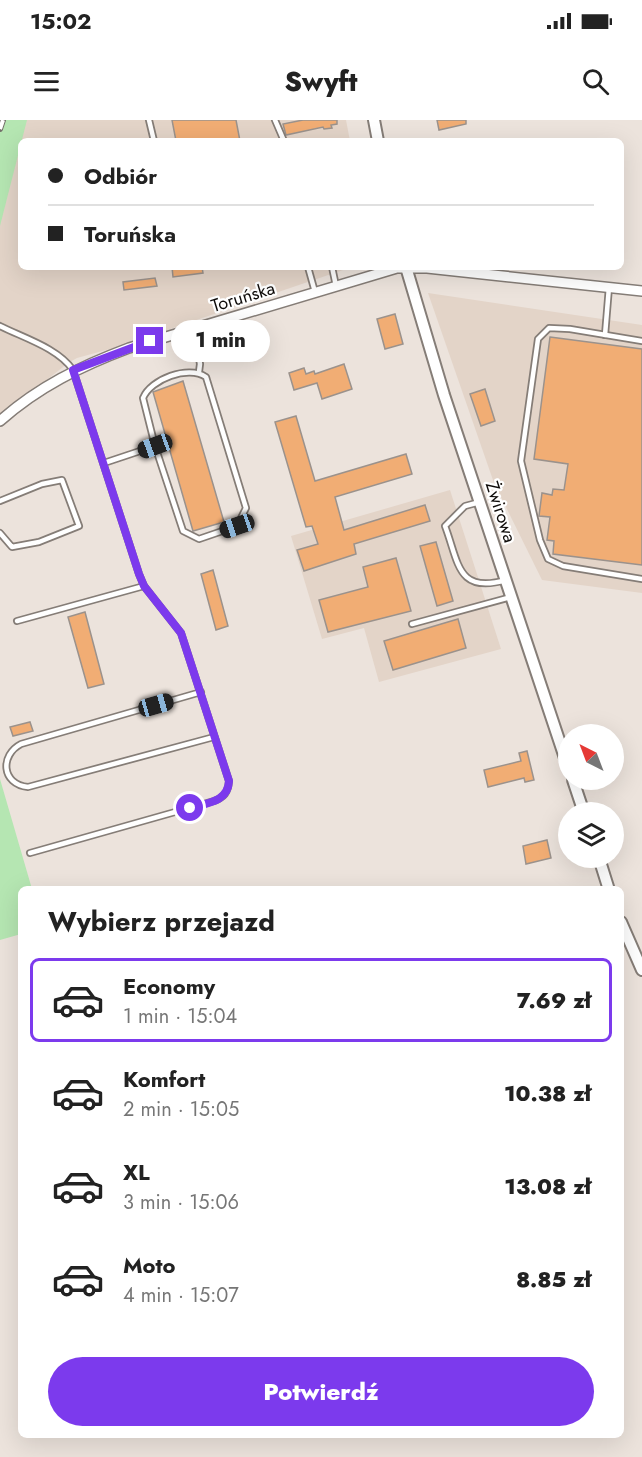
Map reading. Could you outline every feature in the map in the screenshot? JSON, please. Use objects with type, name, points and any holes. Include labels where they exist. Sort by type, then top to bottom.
[{"type":"street","points":[[374,120],[377,138]]},
{"type":"street","name":"Toruńska","points":[[0,421],[24,401],[73,370],[129,348],[395,270]]},
{"type":"street","name":"Żwirowa","points":[[407,270],[480,502],[558,737]]},
{"type":"street","points":[[436,270],[642,291]]},
{"type":"street","points":[[602,868],[608,886]]},
{"type":"street","points":[[624,929],[642,970]]},
{"type":"lane","points":[[148,120],[153,138]]},
{"type":"lane","points":[[275,120],[283,138]]},
{"type":"lane","points":[[309,270],[315,292]]},
{"type":"lane","points":[[333,270],[336,286]]},
{"type":"lane","points":[[606,335],[609,287]]},
{"type":"lane","points":[[0,326],[56,354],[73,370],[144,586],[181,633],[229,781],[224,797],[214,801],[30,853]]},
{"type":"lane","points":[[194,328],[200,363],[199,372]]},
{"type":"lane","points":[[642,341],[549,328],[538,339],[521,461],[540,540],[548,559],[562,566],[642,579]]},
{"type":"lane","points":[[189,372],[199,372],[206,377],[246,508],[237,526],[199,540],[183,531],[155,446],[143,398],[146,390],[152,384],[189,372]]},
{"type":"lane","points":[[104,463],[155,446]]},
{"type":"lane","points":[[0,501],[42,484],[62,480],[79,526],[39,542],[12,547],[0,533]]},
{"type":"lane","points":[[480,502],[465,506],[445,526],[463,576],[477,584],[492,584],[506,580]]},
{"type":"lane","points":[[17,621],[144,586]]},
{"type":"lane","points":[[412,624],[511,597]]},
{"type":"lane","points":[[201,693],[21,744],[12,748],[6,756],[5,764],[9,778],[18,786],[28,788],[214,737]]},
{"type":"shaded area","points":[[0,120],[346,120],[349,138],[18,138],[18,270],[343,270],[117,347],[77,358],[0,417]]},
{"type":"shaded area","points":[[428,293],[642,325],[642,593],[542,580],[494,483]]},
{"type":"shaded area","points":[[450,490],[501,649],[379,682],[364,628],[322,639],[291,536]]},
{"type":"green space","points":[[0,120],[27,120],[22,138],[18,138],[18,155],[0,226]]},
{"type":"green space","points":[[0,779],[31,886],[18,886],[18,935],[0,940]]},
{"type":"building","points":[[172,120],[236,120],[239,138],[175,138]]},
{"type":"building","points":[[303,120],[337,120],[337,124],[331,125],[332,128],[324,129],[323,127],[286,135],[283,124]]},
{"type":"building","points":[[437,120],[466,120],[466,124],[439,130]]},
{"type":"building","points":[[172,270],[202,270],[203,273],[173,277]]},
{"type":"building","points":[[155,278],[157,286],[124,290],[123,282]]},
{"type":"building","points":[[395,314],[403,344],[385,349],[377,319]]},
{"type":"building","points":[[550,337],[642,349],[642,565],[553,554],[554,541],[547,540],[550,517],[539,516],[542,493],[552,495],[553,489],[564,490],[568,464],[534,459]]},
{"type":"building","points":[[344,364],[352,389],[322,399],[317,383],[294,390],[289,373],[304,368],[306,374],[314,371],[315,374]]},
{"type":"building","points":[[183,381],[224,522],[193,531],[153,392]]},
{"type":"building","points":[[485,389],[495,421],[481,426],[470,394]]},
{"type":"building","points":[[296,416],[315,481],[406,454],[412,474],[335,497],[344,530],[425,505],[430,521],[354,544],[356,554],[304,571],[297,550],[318,544],[312,526],[306,527],[275,422]]},
{"type":"building","points":[[436,542],[453,601],[437,606],[420,546]]},
{"type":"building","points":[[396,558],[411,611],[328,632],[319,600],[368,587],[363,567]]},
{"type":"building","points":[[213,570],[228,626],[216,630],[201,574]]},
{"type":"building","points":[[85,612],[104,684],[88,688],[68,617]]},
{"type":"building","points":[[458,619],[466,648],[393,670],[384,641]]},
{"type":"building","points":[[30,722],[33,731],[13,736],[10,727]]},
{"type":"building","points":[[527,751],[534,780],[525,782],[524,778],[488,787],[484,770],[521,761],[519,753]]},
{"type":"building","points":[[547,840],[551,858],[526,864],[523,846]]},
{"type":"railway","points":[[0,129],[3,120]]},
{"type":"route","points":[[150,341],[73,370],[139,574],[144,586],[181,633],[229,781],[224,797],[190,808]]}]
